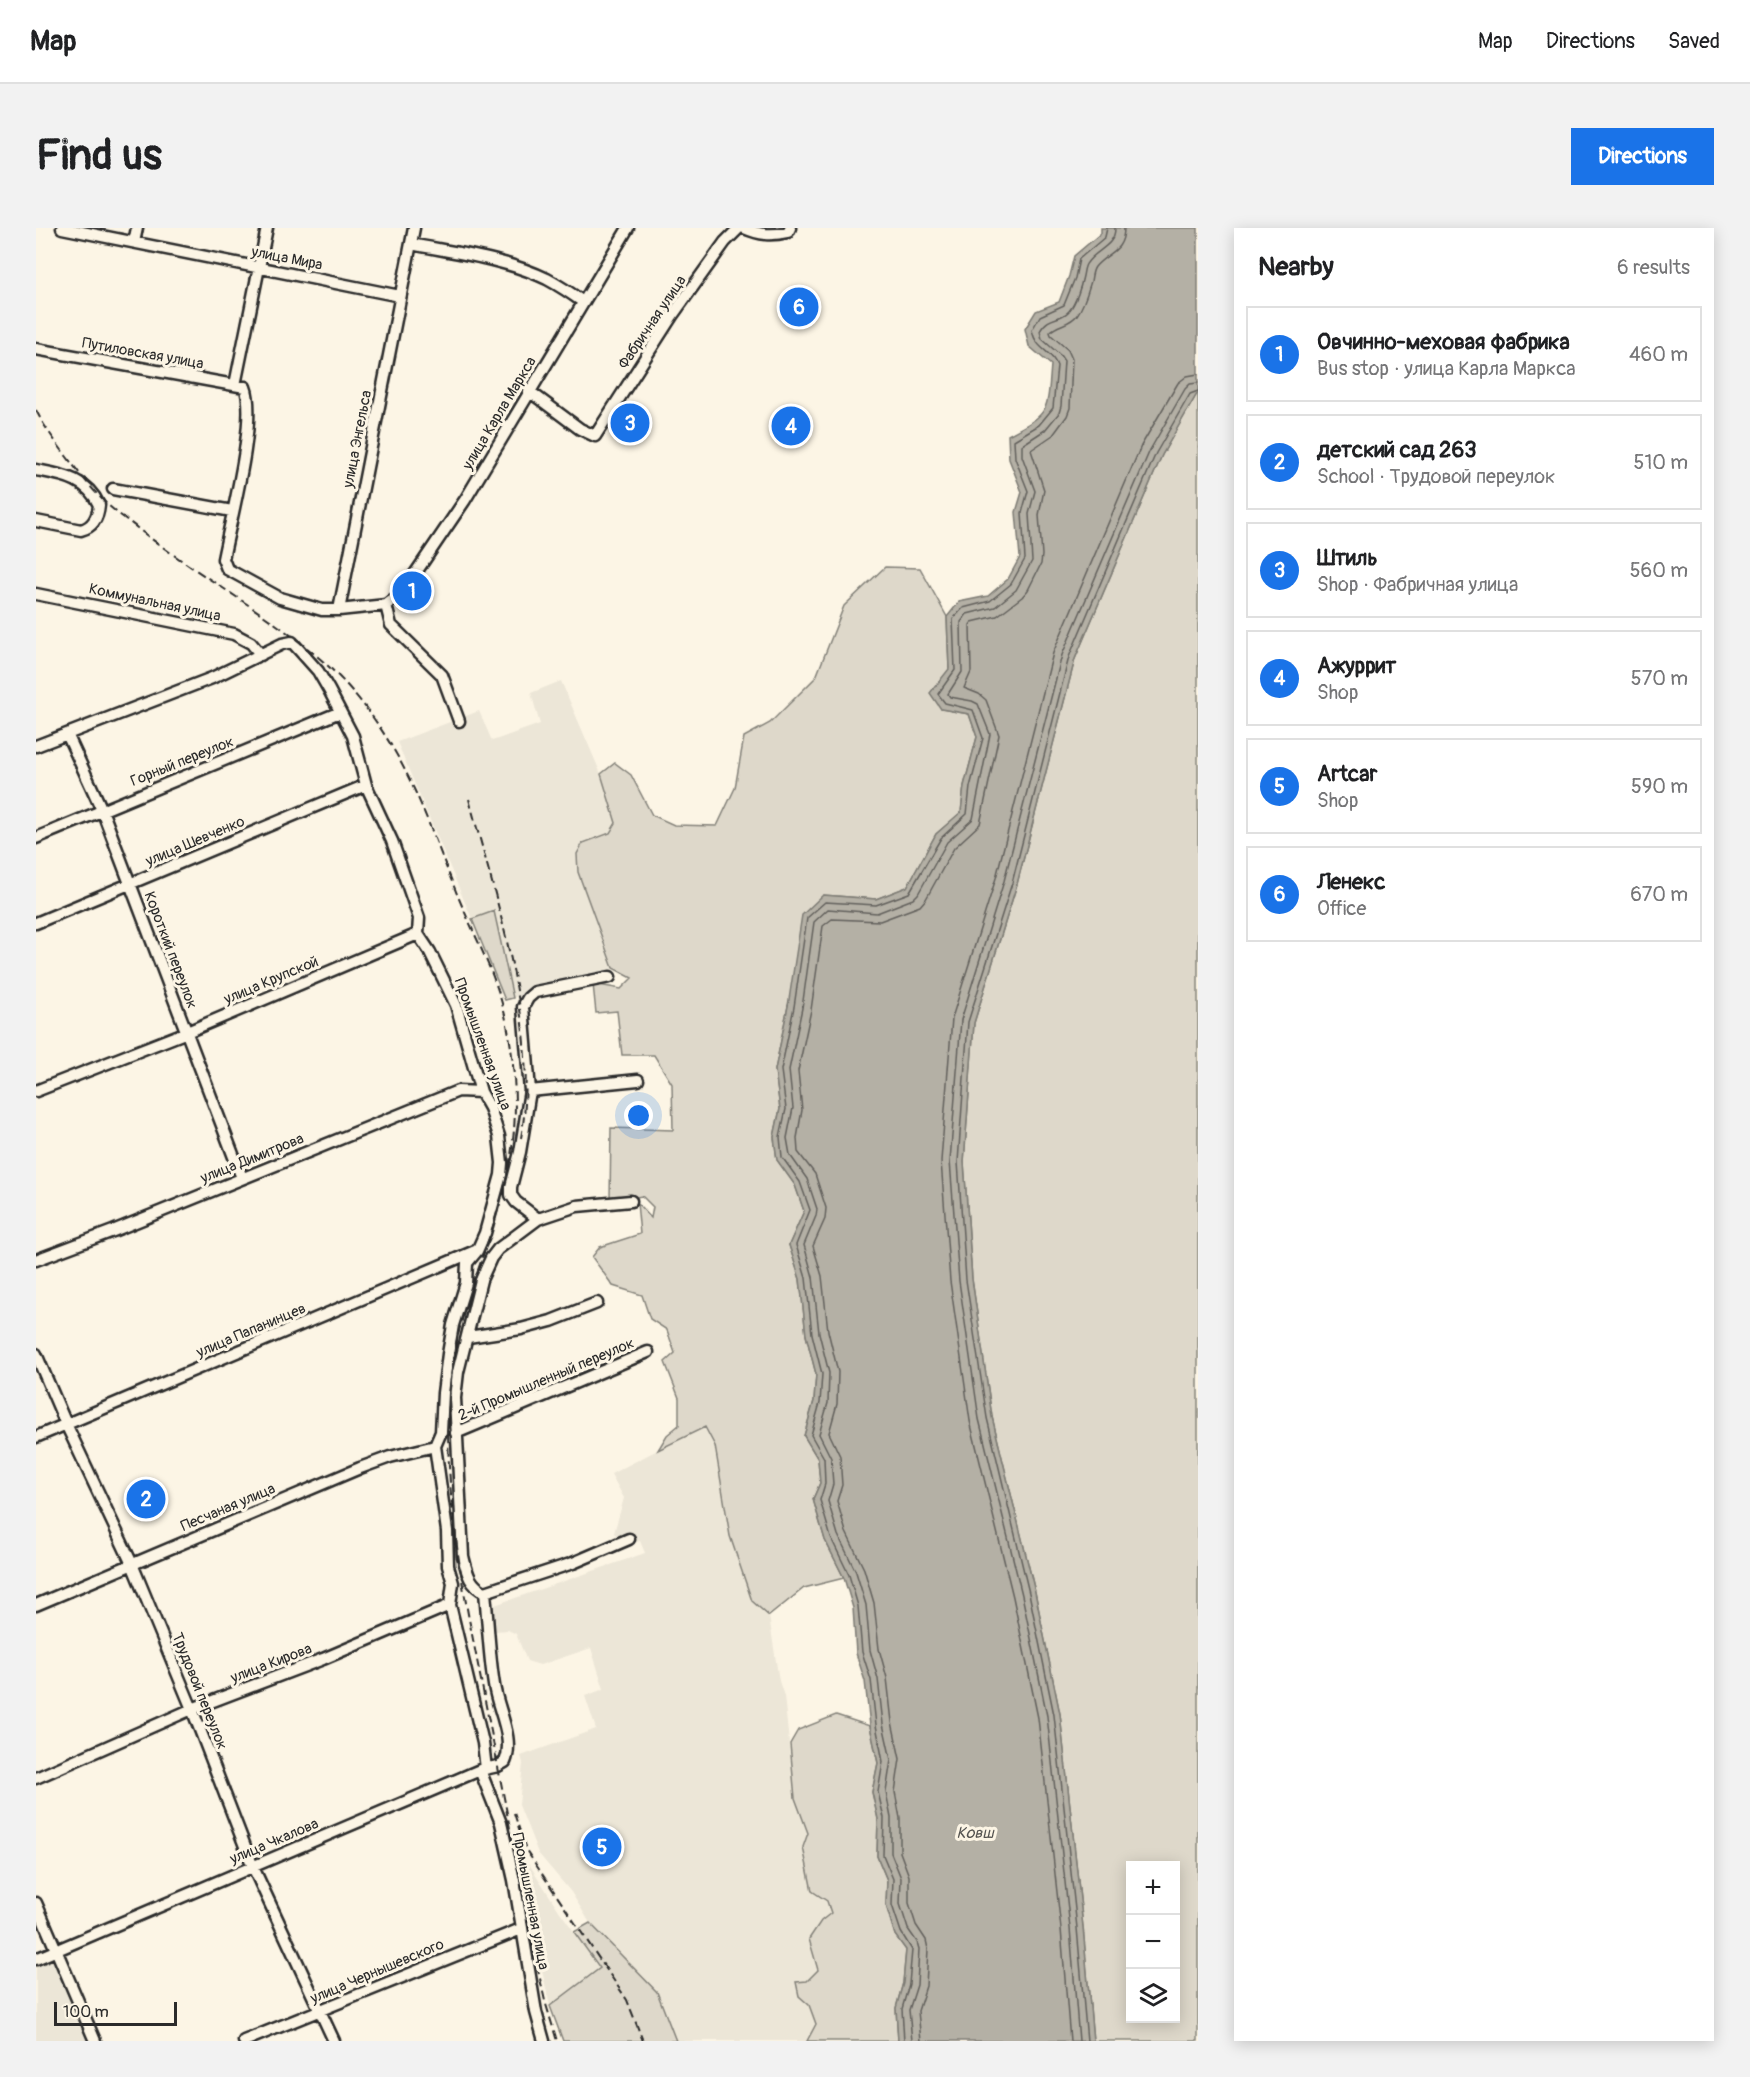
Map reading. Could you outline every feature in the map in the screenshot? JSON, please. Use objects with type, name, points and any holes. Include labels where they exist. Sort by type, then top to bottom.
[{"type":"street","name":"улица Мира","points":[[62,228],[400,296]]},
{"type":"street","points":[[134,242],[137,228]]},
{"type":"street","points":[[267,228],[240,386],[249,406],[239,481],[223,559],[227,569],[280,598],[322,610],[386,605],[391,625],[442,675],[459,721]]},
{"type":"street","name":"улица Энгельса","points":[[339,609],[414,228]]},
{"type":"street","name":"улица Карла Маркса","points":[[386,605],[402,593],[465,500],[628,228]]},
{"type":"street","name":"Фабричная улица","points":[[529,392],[580,429],[595,436],[672,316],[725,242],[739,228]]},
{"type":"street","points":[[744,228],[760,235],[780,234],[788,232],[790,228]]},
{"type":"street","points":[[411,243],[527,271],[549,280],[583,302]]},
{"type":"street","name":"Путиловская улица","points":[[36,349],[240,386]]},
{"type":"street","points":[[36,470],[73,478],[89,490],[99,505],[94,522],[88,528],[81,530],[36,521]]},
{"type":"street","points":[[113,489],[232,511]]},
{"type":"street","name":"Коммунальная улица","points":[[36,594],[234,634],[251,643],[261,656]]},
{"type":"street","name":"Промышленная улица","points":[[261,656],[282,644],[292,642],[318,671],[330,690],[353,736],[366,785],[392,841],[419,918],[418,934],[430,952],[456,1005],[481,1092],[496,1124],[502,1163],[493,1205],[477,1251],[465,1269],[466,1283],[453,1325],[444,1383],[441,1432],[435,1446],[447,1531],[448,1566],[453,1583],[450,1605],[483,1743],[483,1769],[501,1823],[514,1880],[520,1929],[544,2041]]},
{"type":"street","points":[[36,746],[212,678],[261,656]]},
{"type":"street","name":"Горный переулок","points":[[36,838],[340,711]]},
{"type":"street","name":"Короткий переулок","points":[[67,734],[102,810],[242,1178]]},
{"type":"street","name":"улица Шевченко","points":[[36,923],[366,785]]},
{"type":"street","name":"улица Крупской","points":[[36,1091],[187,1032],[418,934]]},
{"type":"street","name":"Промышленная улица","points":[[538,1220],[511,1195],[531,1091],[523,1007],[535,992],[610,977]]},
{"type":"street","points":[[531,1091],[638,1080]]},
{"type":"street","name":"улица Димитрова","points":[[36,1260],[458,1091],[481,1092]]},
{"type":"street","points":[[629,1539],[573,1563],[485,1592],[477,1588],[470,1580],[463,1556],[455,1398],[458,1372],[478,1290],[491,1258],[498,1249],[538,1220],[577,1206],[631,1201]]},
{"type":"street","name":"улица Папанинцев","points":[[36,1437],[477,1251]]},
{"type":"street","points":[[468,1337],[521,1329],[551,1321],[597,1303]]},
{"type":"street","name":"2-й Промышленный переулок","points":[[456,1433],[648,1352]]},
{"type":"street","name":"Трудовой переулок","points":[[36,1354],[66,1424],[132,1564],[192,1709],[253,1867],[334,2041]]},
{"type":"street","name":"Песчаная улица","points":[[36,1605],[360,1468],[390,1457],[435,1446]]},
{"type":"street","name":"улица Чкалова","points":[[36,1959],[483,1769],[505,1762],[508,1741],[494,1686],[485,1592]]},
{"type":"street","name":"улица Кирова","points":[[36,1778],[192,1709],[322,1659],[450,1605]]},
{"type":"street","points":[[36,1903],[95,2041]]},
{"type":"street","name":"улица Чернышевского","points":[[244,2041],[520,1929]]},
{"type":"shaded area","points":[[1198,392],[1198,2041],[1093,2041],[1060,1714],[1035,1592],[992,1417],[972,1279],[964,1162],[974,1023],[1017,884],[1075,659],[1162,455]]},
{"type":"shaded area","points":[[885,567],[920,568],[947,617],[949,669],[941,709],[969,714],[977,737],[964,786],[961,813],[936,834],[907,887],[876,899],[823,895],[788,1006],[775,1070],[780,1109],[774,1137],[777,1160],[795,1185],[804,1211],[789,1245],[800,1279],[806,1335],[816,1374],[814,1401],[804,1436],[818,1459],[820,1483],[813,1499],[825,1540],[844,1578],[804,1588],[769,1616],[752,1601],[730,1536],[715,1446],[705,1427],[658,1450],[667,1435],[679,1425],[679,1398],[665,1362],[675,1353],[667,1330],[650,1319],[642,1295],[613,1286],[592,1257],[600,1247],[640,1234],[637,1203],[651,1218],[653,1207],[642,1196],[610,1201],[611,1128],[673,1130],[672,1084],[654,1055],[622,1055],[617,1011],[596,1013],[593,984],[621,989],[632,978],[613,968],[578,872],[577,854],[583,843],[610,833],[616,823],[601,774],[615,763],[631,775],[652,815],[674,825],[717,826],[735,788],[744,737],[770,723],[816,677],[844,606]]},
{"type":"shaded area","points":[[561,681],[601,774],[616,823],[610,833],[584,843],[578,872],[613,968],[604,974],[534,990],[513,998],[494,911],[472,919],[397,742],[479,711],[492,741],[540,724],[531,693]]},
{"type":"shaded area","points":[[494,911],[513,998],[505,1000],[472,919]]},
{"type":"shaded area","points":[[704,1426],[715,1446],[730,1536],[752,1601],[769,1616],[779,1681],[784,1696],[795,1798],[808,1833],[831,1913],[821,1921],[809,1939],[818,1970],[807,1981],[796,1982],[799,1996],[809,2005],[816,2024],[807,2041],[676,2041],[657,1992],[590,1923],[571,1892],[538,1853],[519,1805],[523,1763],[521,1756],[596,1729],[585,1696],[604,1689],[591,1648],[540,1665],[527,1661],[516,1634],[508,1630],[495,1631],[492,1606],[645,1553],[640,1541],[626,1545],[614,1533],[624,1498],[611,1474]]},
{"type":"shaded area","points":[[836,1715],[870,1726],[878,1763],[872,1792],[878,1819],[877,1856],[887,1880],[886,1905],[895,1935],[906,1950],[903,1983],[896,2008],[898,2041],[807,2041],[816,2024],[809,2005],[799,1996],[796,1982],[807,1981],[818,1970],[809,1939],[821,1921],[831,1913],[827,1901],[812,1891],[803,1847],[808,1833],[795,1798],[790,1744],[798,1730]]},
{"type":"shaded area","points":[[529,1864],[600,1967],[550,2006],[519,1867]]},
{"type":"shaded area","points":[[590,1923],[657,1992],[676,2041],[563,2041],[550,2006],[600,1968],[574,1932]]},
{"type":"shaded area","points":[[48,1948],[87,2041],[36,2041],[36,1953]]},
{"type":"water","name":"Ковш","points":[[1101,228],[1198,228],[1198,392],[1162,455],[1075,659],[1017,884],[974,1023],[964,1162],[972,1279],[992,1417],[1035,1592],[1060,1714],[1093,2041],[898,2041],[896,2008],[903,1983],[906,1950],[895,1935],[886,1905],[887,1880],[877,1856],[878,1819],[872,1792],[878,1763],[870,1726],[865,1681],[856,1653],[853,1608],[844,1578],[825,1540],[813,1499],[820,1483],[818,1459],[804,1436],[814,1401],[816,1374],[806,1335],[800,1279],[789,1245],[804,1211],[795,1185],[777,1160],[774,1137],[780,1109],[775,1070],[788,1006],[802,915],[823,895],[876,899],[907,887],[936,834],[961,812],[964,786],[977,737],[969,714],[941,709],[930,693],[949,669],[947,617],[959,602],[988,596],[1008,579],[1020,557],[1016,512],[1022,492],[1009,459],[1008,435],[1039,416],[1044,409],[1049,393],[1051,365],[1029,346],[1025,329],[1036,311],[1059,302],[1074,256],[1101,233]]},
{"type":"railway","points":[[36,410],[46,428],[72,463],[108,505],[163,547],[297,640],[337,675],[363,705],[379,726],[415,790],[459,899],[491,970],[501,1000],[509,1033],[513,1069],[515,1106],[513,1140],[504,1190],[458,1335],[449,1404],[449,1475],[468,1614],[535,1956],[557,2041]]},
{"type":"railway","points":[[469,799],[503,924],[520,1011],[525,1054],[525,1097],[521,1138]]},
{"type":"railway","points":[[514,1813],[526,1850],[627,2000],[643,2041]]},
{"type":"place","name":"Ленекс","points":[[799,307]]},
{"type":"place","name":"Штиль","points":[[630,423]]},
{"type":"place","name":"Ажуррит","points":[[791,426]]},
{"type":"place","name":"Овчинно-меховая фабрика","points":[[412,591]]},
{"type":"place","name":"детский сад 263","points":[[146,1499]]},
{"type":"place","name":"Artcar","points":[[602,1847]]}]
